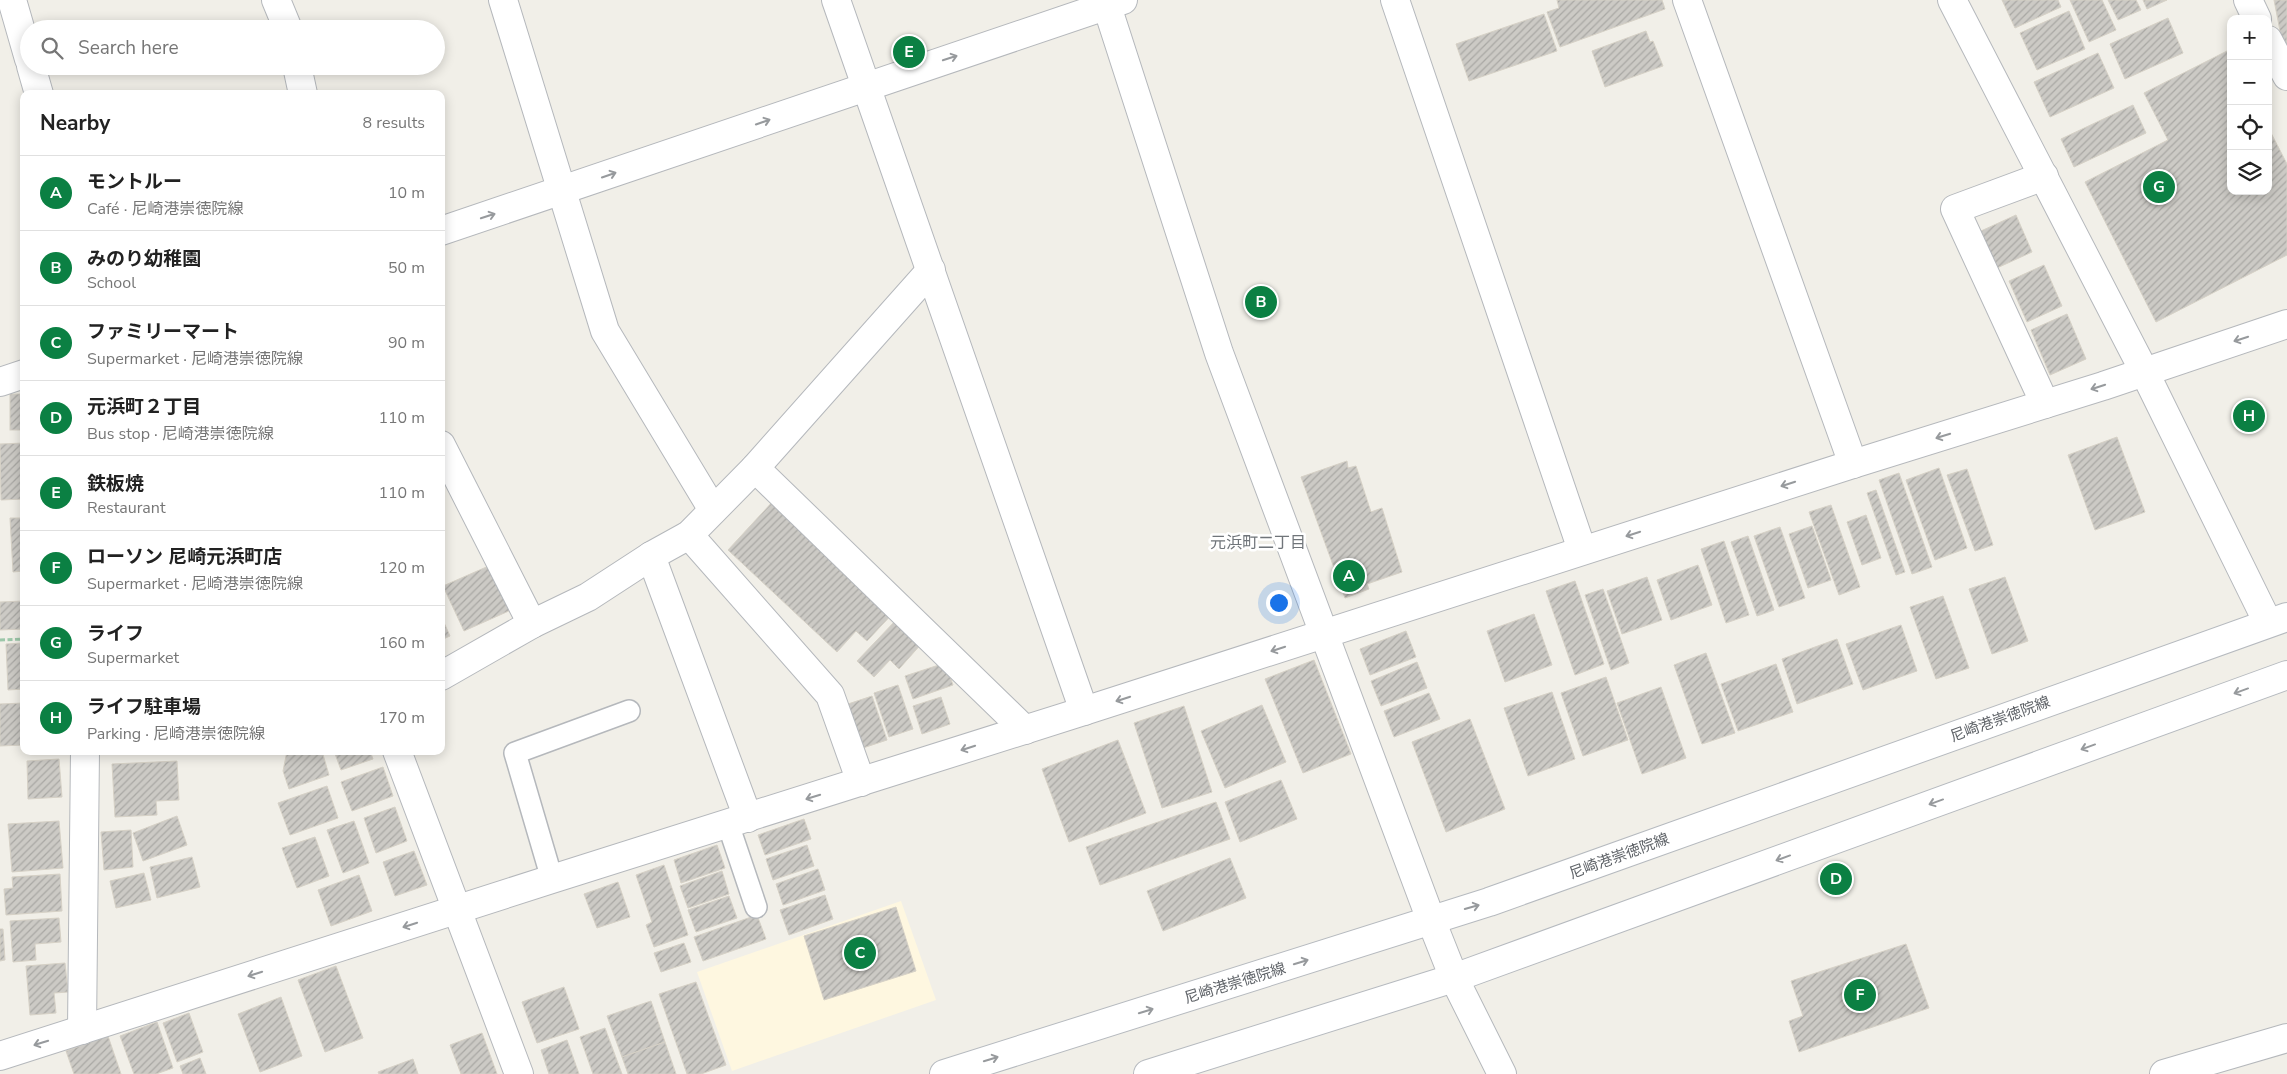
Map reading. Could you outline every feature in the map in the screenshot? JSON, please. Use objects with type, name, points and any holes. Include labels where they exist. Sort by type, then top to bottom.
[{"type":"street","points":[[12,0],[20,28]]},
{"type":"street","points":[[276,0],[284,20]]},
{"type":"street","points":[[504,0],[605,331],[713,510]]},
{"type":"street","points":[[836,0],[1084,711]]},
{"type":"street","points":[[1395,0],[1582,550]]},
{"type":"street","points":[[1687,0],[1853,464]]},
{"type":"street","points":[[1952,0],[2144,371],[2278,620]]},
{"type":"street","points":[[2248,0],[2255,15]]},
{"type":"street","points":[[445,230],[563,191],[1112,2],[1219,353],[1430,920],[1454,978],[1502,1074]]},
{"type":"street","points":[[2272,48],[2287,76]]},
{"type":"street","points":[[34,75],[38,90]]},
{"type":"street","points":[[299,75],[303,90]]},
{"type":"street","points":[[2044,176],[1955,209],[2046,404]]},
{"type":"street","points":[[445,674],[532,624],[588,597],[651,556],[689,535],[755,468],[931,270]]},
{"type":"street","points":[[0,1056],[1025,730],[1582,550],[2046,404],[2287,324]]},
{"type":"street","points":[[0,382],[20,375]]},
{"type":"street","points":[[445,453],[532,624]]},
{"type":"street","points":[[755,468],[1025,730]]},
{"type":"street","points":[[689,535],[830,696],[861,782]]},
{"type":"street","points":[[651,556],[738,821]]},
{"type":"street","name":"尼崎港崇徳院線","points":[[944,1074],[1489,902],[2278,620]]},
{"type":"street","points":[[1148,1074],[1454,978],[2287,675]]},
{"type":"street","points":[[82,1030],[86,755]]},
{"type":"street","points":[[398,755],[519,1074]]},
{"type":"street","points":[[2179,1072],[2287,1038]]},
{"type":"lane","points":[[552,879],[514,753],[630,711]]},
{"type":"lane","points":[[738,821],[756,907]]},
{"type":"path","points":[[0,640],[20,639]]},
{"type":"shaded area","points":[[901,901],[936,1000],[732,1071],[697,972]]},
{"type":"building","points":[[1557,0],[1662,0],[1665,9],[1560,47],[1547,12],[1559,8]]},
{"type":"building","points":[[2002,0],[2058,0],[2061,7],[2015,28]]},
{"type":"building","points":[[2070,0],[2102,0],[2116,30],[2089,42]]},
{"type":"building","points":[[2108,0],[2136,0],[2141,10],[2118,20]]},
{"type":"building","points":[[2143,0],[2167,0],[2147,9]]},
{"type":"building","points":[[2274,0],[2287,0],[2287,62],[2286,62]]},
{"type":"building","points":[[2069,11],[2085,49],[2037,70],[2020,33]]},
{"type":"building","points":[[1544,14],[1557,51],[1469,81],[1456,44]]},
{"type":"building","points":[[2168,18],[2183,53],[2125,79],[2110,44]]},
{"type":"building","points":[[1646,31],[1650,42],[1653,41],[1663,66],[1605,87],[1592,51]]},
{"type":"building","points":[[2227,51],[2227,195],[2272,195],[2272,135],[2287,164],[2287,255],[2156,322],[2085,182],[2168,140],[2144,93]]},
{"type":"building","points":[[2098,53],[2114,88],[2050,117],[2034,82]]},
{"type":"building","points":[[2133,105],[2146,133],[2074,167],[2061,139]]},
{"type":"building","points":[[2016,215],[2032,252],[1997,268],[1981,231]]},
{"type":"building","points":[[2044,265],[2062,306],[2027,322],[2009,281]]},
{"type":"building","points":[[2067,314],[2086,359],[2050,375],[2031,330]]},
{"type":"building","points":[[10,394],[20,394],[20,430],[10,430]]},
{"type":"building","points":[[2117,437],[2145,512],[2095,530],[2068,455]]},
{"type":"building","points":[[20,443],[20,499],[1,500],[0,444]]},
{"type":"building","points":[[1347,461],[1348,468],[1356,466],[1371,512],[1382,508],[1402,572],[1367,584],[1369,589],[1345,598],[1301,477]]},
{"type":"building","points":[[1939,468],[1967,548],[1935,560],[1906,480]]},
{"type":"building","points":[[1967,469],[1993,545],[1975,551],[1947,475]]},
{"type":"building","points":[[1899,473],[1932,567],[1912,574],[1879,480]]},
{"type":"building","points":[[1876,490],[1905,572],[1896,575],[1867,493]]},
{"type":"building","points":[[775,499],[895,611],[867,641],[856,631],[837,652],[728,550]]},
{"type":"building","points":[[1831,505],[1860,587],[1839,595],[1809,512]]},
{"type":"building","points":[[1866,515],[1881,558],[1862,565],[1847,522]]},
{"type":"building","points":[[10,518],[20,518],[20,571],[13,572]]},
{"type":"building","points":[[1812,526],[1831,580],[1808,588],[1789,534]]},
{"type":"building","points":[[1780,527],[1805,598],[1779,607],[1754,536]]},
{"type":"building","points":[[1748,536],[1774,610],[1757,616],[1731,542]]},
{"type":"building","points":[[1724,541],[1749,615],[1726,623],[1701,549]]},
{"type":"building","points":[[491,565],[511,610],[464,631],[445,590],[445,585]]},
{"type":"building","points":[[1698,565],[1712,605],[1671,620],[1657,580]]},
{"type":"building","points":[[1647,577],[1662,620],[1622,634],[1607,591]]},
{"type":"building","points":[[2005,577],[2028,641],[1992,654],[1969,589]]},
{"type":"building","points":[[1575,581],[1604,664],[1575,675],[1546,591]]},
{"type":"building","points":[[1603,589],[1629,663],[1611,670],[1585,595]]},
{"type":"building","points":[[1943,596],[1969,668],[1936,679],[1910,607]]},
{"type":"building","points":[[20,601],[20,629],[0,630],[0,602]]},
{"type":"building","points":[[1534,614],[1552,665],[1505,682],[1487,631]]},
{"type":"building","points":[[898,618],[923,642],[899,669],[890,660],[874,677],[857,661]]},
{"type":"building","points":[[445,625],[450,636],[445,638]]},
{"type":"building","points":[[1901,625],[1917,671],[1863,690],[1846,644]]},
{"type":"building","points":[[1406,631],[1416,657],[1370,675],[1360,649]]},
{"type":"building","points":[[1837,639],[1853,684],[1797,704],[1782,659]]},
{"type":"building","points":[[20,643],[20,689],[8,690],[6,644]]},
{"type":"building","points":[[1706,653],[1735,733],[1702,744],[1674,665]]},
{"type":"building","points":[[1314,660],[1351,754],[1303,773],[1265,679]]},
{"type":"building","points":[[1417,662],[1427,688],[1381,706],[1371,681]]},
{"type":"building","points":[[945,663],[953,685],[913,699],[905,676]]},
{"type":"building","points":[[1776,664],[1793,712],[1738,731],[1721,684]]},
{"type":"building","points":[[1606,677],[1628,740],[1583,756],[1561,693]]},
{"type":"building","points":[[898,685],[913,729],[889,737],[874,693]]},
{"type":"building","points":[[1661,687],[1686,758],[1642,774],[1617,703]]},
{"type":"building","points":[[1552,692],[1575,759],[1528,776],[1504,708]]},
{"type":"building","points":[[1429,693],[1440,719],[1394,737],[1384,711]]},
{"type":"building","points":[[872,696],[887,740],[863,748],[848,704]]},
{"type":"building","points":[[941,697],[950,724],[922,734],[913,706]]},
{"type":"building","points":[[20,703],[20,745],[0,746],[0,704]]},
{"type":"building","points":[[1262,705],[1286,762],[1225,788],[1201,731]]},
{"type":"building","points":[[1184,706],[1212,792],[1162,808],[1134,723]]},
{"type":"building","points":[[1470,719],[1505,809],[1446,832],[1412,742]]},
{"type":"building","points":[[1118,740],[1146,813],[1069,842],[1042,769]]},
{"type":"building","points":[[286,755],[323,755],[329,775],[289,789],[283,771]]},
{"type":"building","points":[[335,755],[372,755],[373,759],[341,770]]},
{"type":"building","points":[[59,759],[62,797],[28,799],[27,761]]},
{"type":"building","points":[[177,761],[179,800],[156,801],[157,815],[115,817],[112,764]]},
{"type":"building","points":[[383,767],[393,796],[352,811],[341,782]]},
{"type":"building","points":[[1281,780],[1297,819],[1240,842],[1225,802]]},
{"type":"building","points":[[327,786],[338,818],[290,835],[278,803]]},
{"type":"building","points":[[1216,802],[1230,839],[1100,885],[1086,847]]},
{"type":"building","points":[[395,807],[407,841],[376,853],[364,818]]},
{"type":"building","points":[[177,816],[187,845],[143,861],[133,833]]},
{"type":"building","points":[[804,819],[811,839],[765,855],[758,835]]},
{"type":"building","points":[[59,821],[63,868],[12,872],[8,824]]},
{"type":"building","points":[[354,821],[369,863],[343,873],[327,830]]},
{"type":"building","points":[[131,830],[133,867],[104,870],[101,832]]},
{"type":"building","points":[[315,837],[329,876],[297,888],[282,848]]},
{"type":"building","points":[[717,845],[725,868],[681,883],[674,860]]},
{"type":"building","points":[[807,845],[814,866],[773,880],[766,859]]},
{"type":"building","points":[[414,851],[427,885],[395,896],[383,862]]},
{"type":"building","points":[[192,857],[200,887],[157,898],[150,867]]},
{"type":"building","points":[[1230,858],[1246,898],[1163,931],[1147,891]]},
{"type":"building","points":[[664,865],[688,935],[654,947],[646,925],[652,922],[636,875]]},
{"type":"building","points":[[818,869],[825,890],[783,905],[776,884]]},
{"type":"building","points":[[722,871],[729,894],[688,908],[680,886]]},
{"type":"building","points":[[144,873],[151,900],[116,908],[110,881]]},
{"type":"building","points":[[60,874],[62,911],[6,915],[4,889],[13,888],[12,877]]},
{"type":"building","points":[[359,875],[372,911],[331,926],[318,890]]},
{"type":"building","points":[[618,882],[630,917],[597,928],[584,894]]},
{"type":"building","points":[[825,895],[833,919],[789,935],[780,910]]},
{"type":"building","points":[[729,896],[737,918],[696,932],[688,910]]},
{"type":"building","points":[[896,907],[916,971],[824,1000],[804,936]]},
{"type":"building","points":[[757,915],[766,939],[703,961],[694,937]]},
{"type":"building","points":[[59,918],[61,942],[35,944],[36,960],[13,962],[10,921]]},
{"type":"building","points":[[0,929],[3,929],[5,960],[0,961]]},
{"type":"building","points":[[684,943],[691,962],[661,972],[654,953]]},
{"type":"building","points":[[1906,944],[1929,1008],[1799,1052],[1789,1021],[1803,1016],[1791,981]]},
{"type":"building","points":[[65,963],[68,992],[54,993],[56,1013],[30,1015],[26,966]]},
{"type":"building","points":[[336,966],[363,1038],[325,1052],[298,980]]},
{"type":"building","points":[[696,982],[726,1065],[701,1074],[687,1074],[659,994]]},
{"type":"building","points":[[564,987],[579,1029],[537,1043],[522,1002]]},
{"type":"building","points":[[281,997],[302,1056],[260,1072],[238,1014]]},
{"type":"building","points":[[651,1001],[665,1042],[622,1057],[607,1016]]},
{"type":"building","points":[[189,1013],[203,1052],[177,1062],[163,1023]]},
{"type":"building","points":[[157,1022],[173,1068],[156,1074],[134,1074],[120,1036]]},
{"type":"building","points":[[605,1028],[622,1074],[593,1074],[580,1037]]},
{"type":"building","points":[[482,1033],[497,1074],[461,1074],[450,1045]]},
{"type":"building","points":[[108,1036],[121,1074],[74,1074],[66,1051]]},
{"type":"building","points":[[567,1040],[579,1074],[549,1074],[541,1050]]},
{"type":"building","points":[[665,1042],[676,1074],[628,1074],[622,1057]]},
{"type":"building","points":[[200,1058],[206,1074],[183,1074],[180,1066]]},
{"type":"building","points":[[413,1059],[418,1074],[379,1074],[378,1072]]},
{"type":"place","name":"鉄板焼","points":[[909,52]]},
{"type":"place","name":"ライフ","points":[[2159,187]]},
{"type":"place","name":"みのり幼稚園","points":[[1261,302]]},
{"type":"place","name":"ライフ駐車場","points":[[2249,416]]},
{"type":"place","name":"モントルー","points":[[1349,576]]},
{"type":"place","name":"元浜町２丁目","points":[[1836,879]]},
{"type":"place","name":"ファミリーマート","points":[[860,953]]},
{"type":"place","name":"ローソン 尼崎元浜町店","points":[[1860,995]]},
{"type":"district","name":"元浜町二丁目","points":[[1258,543]]}]
